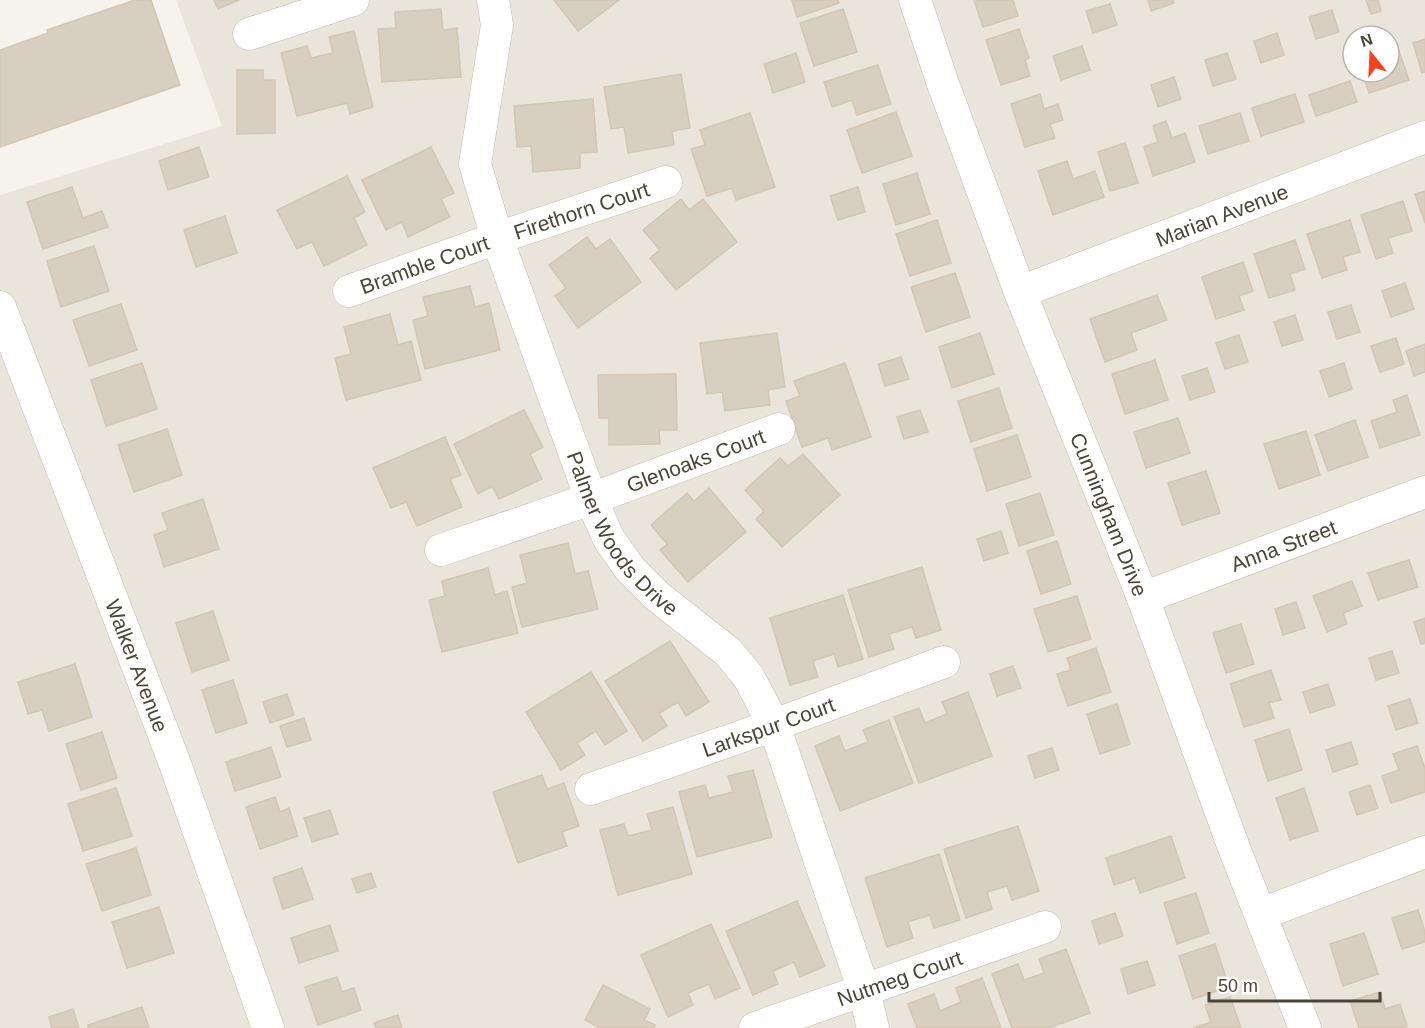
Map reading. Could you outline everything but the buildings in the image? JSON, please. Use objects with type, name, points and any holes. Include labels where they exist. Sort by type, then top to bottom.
[{"type":"street","points":[[249,34],[353,0]]},
{"type":"street","name":"Palmer Woods Drive","points":[[493,0],[497,25],[475,164],[497,238],[591,498],[609,539],[630,569],[657,596],[728,652],[748,676],[774,725],[864,991],[873,1028]]},
{"type":"street","name":"Cunningham Drive","points":[[915,0],[942,81],[1020,292],[1143,598],[1234,848],[1305,1028]]},
{"type":"street","name":"Marian Avenue","points":[[1020,292],[1425,137]]},
{"type":"street","name":"Firethorn Court","points":[[497,238],[666,182]]},
{"type":"street","name":"Bramble Court","points":[[349,291],[497,238]]},
{"type":"street","name":"Walker Avenue","points":[[0,307],[174,760],[268,1028]]},
{"type":"street","name":"Glenoaks Court","points":[[441,550],[779,429]]},
{"type":"street","name":"Anna Street","points":[[1143,598],[1425,492]]},
{"type":"street","name":"Larkspur Court","points":[[591,789],[944,662]]},
{"type":"street","points":[[1262,915],[1425,852]]},
{"type":"street","name":"Nutmeg Court","points":[[755,1028],[1045,927]]},
{"type":"shaded area","points":[[176,0],[1425,0],[1425,1028],[0,1028],[0,195],[222,126]]}]
